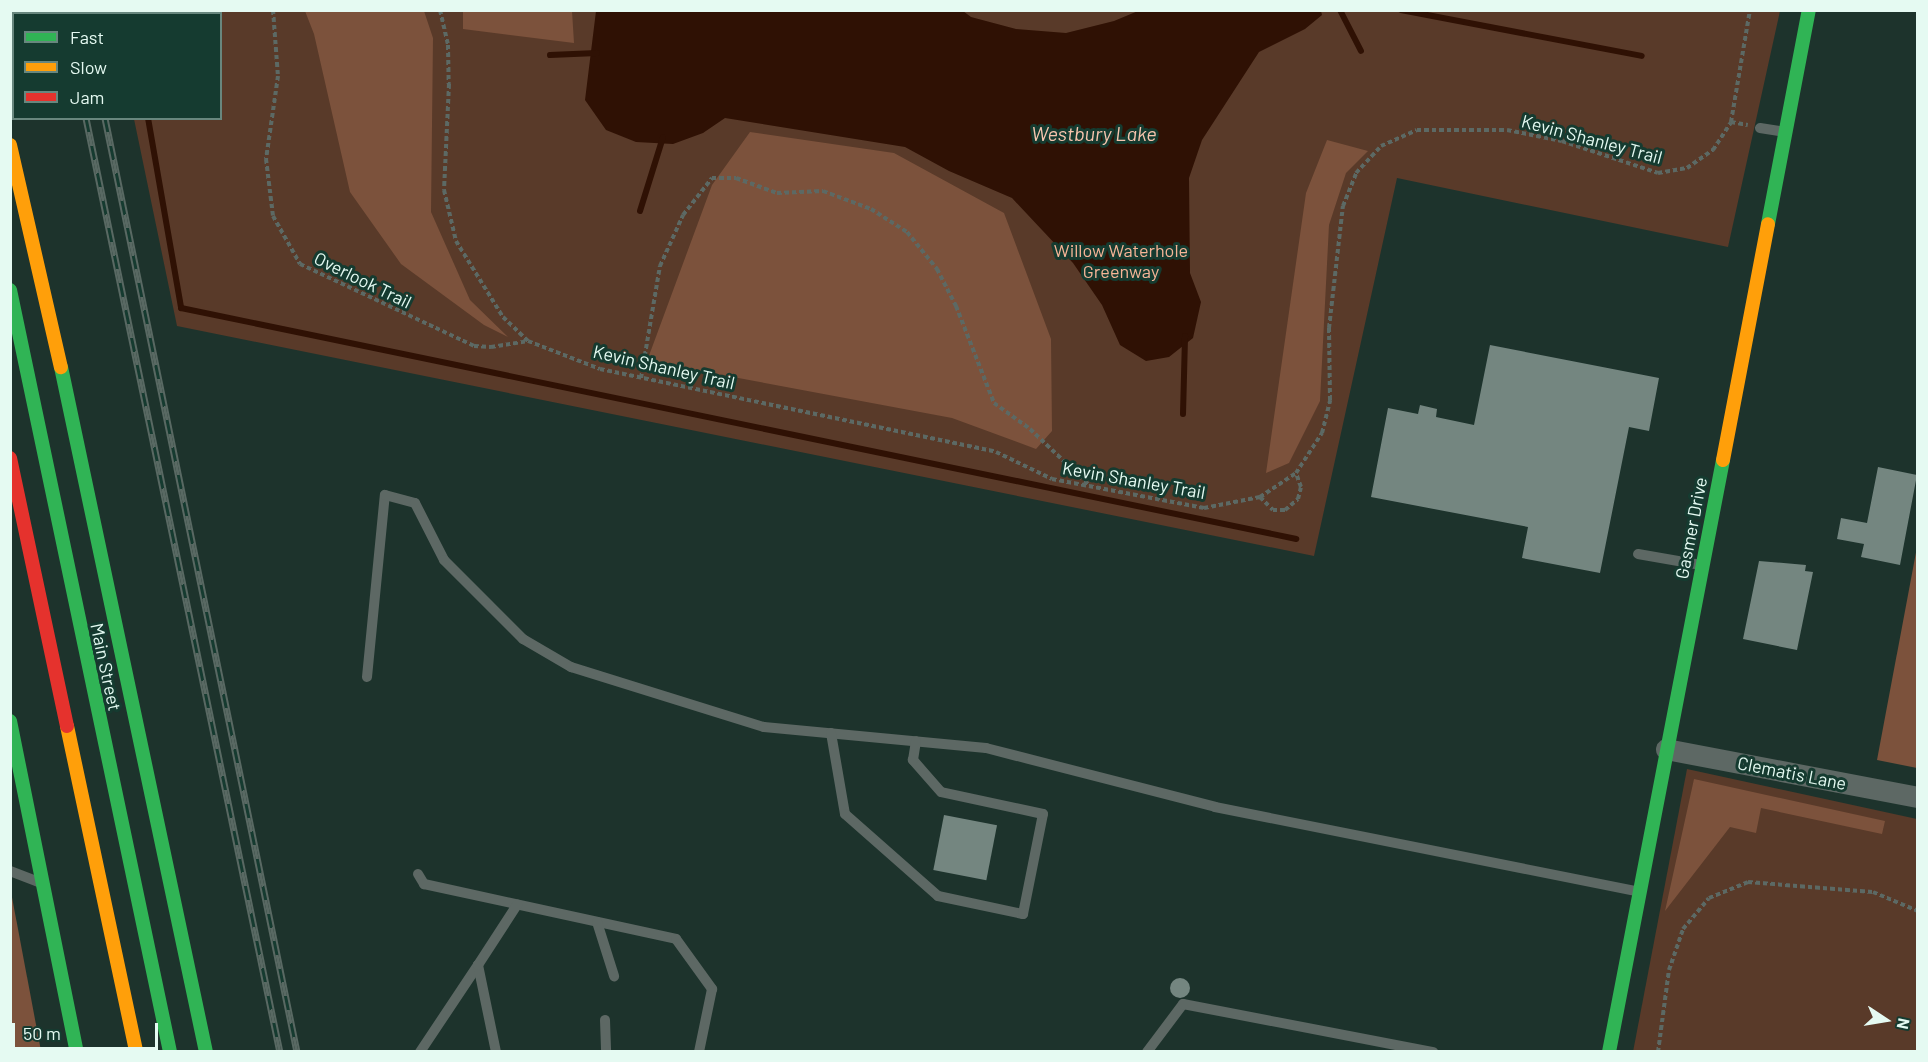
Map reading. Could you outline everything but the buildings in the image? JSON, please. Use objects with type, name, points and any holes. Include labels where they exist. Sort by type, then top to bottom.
[{"type":"main road","name":"Gasmer Drive","points":[[1609,1052],[1809,10]]},
{"type":"main road","points":[[10,145],[86,473],[206,1052]]},
{"type":"main road","name":"Main Street","points":[[10,290],[51,496],[170,1052]]},
{"type":"main road","points":[[10,458],[136,1052]]},
{"type":"main road","points":[[10,721],[21,806],[41,883],[77,1052]]},
{"type":"street","name":"Clematis Lane","points":[[1666,749],[1917,797]]},
{"type":"lane","points":[[1760,128],[1785,132]]},
{"type":"lane","points":[[367,676],[385,495],[415,503],[444,560],[523,639],[571,667],[764,727],[986,748],[1215,807],[1639,892]]},
{"type":"lane","points":[[1638,554],[1702,565]]},
{"type":"lane","points":[[831,733],[845,814],[938,896],[1023,914],[1043,814],[941,792],[913,760],[916,741]]},
{"type":"lane","points":[[10,871],[41,883]]},
{"type":"lane","points":[[418,874],[424,884],[676,939],[712,989],[699,1052]]},
{"type":"lane","points":[[420,1052],[517,904]]},
{"type":"lane","points":[[597,922],[614,976]]},
{"type":"lane","points":[[478,965],[496,1052]]},
{"type":"lane","points":[[1147,1052],[1183,1004],[1433,1052]]},
{"type":"lane","points":[[605,1020],[606,1052]]},
{"type":"path","name":"Overlook Trail","points":[[273,10],[278,76],[266,159],[273,216],[300,264],[474,346],[491,347],[528,341]]},
{"type":"path","name":"Kevin Shanley Trail","points":[[440,10],[448,45],[449,84],[444,190],[456,241],[503,317],[528,341],[600,369],[996,452],[1052,479],[1204,508],[1260,497],[1296,473],[1322,433],[1330,400],[1329,328],[1343,206],[1356,173],[1381,146],[1417,130],[1507,130],[1562,141],[1658,173],[1687,168],[1713,150],[1731,122],[1750,10]]},
{"type":"path","points":[[641,378],[660,266],[683,215],[712,178],[736,178],[777,192],[823,191],[871,208],[907,232],[937,269],[956,306],[994,403],[1030,429],[1090,486]]},
{"type":"path","points":[[1260,497],[1273,510],[1285,510],[1298,499],[1301,488],[1296,473]]},
{"type":"path","points":[[1658,1052],[1669,970],[1683,929],[1709,898],[1748,882],[1874,892],[1917,911]]},
{"type":"green space","name":"Willow Waterhole Greenway","points":[[112,11],[1780,11],[1728,247],[1397,178],[1314,556],[177,326],[134,120],[222,120],[222,12]]},
{"type":"green space","points":[[1687,769],[1917,819],[1917,1051],[1633,1052]]},
{"type":"shaded area","points":[[305,11],[424,11],[433,38],[431,212],[470,300],[508,337],[484,325],[401,264],[350,192],[314,34]]},
{"type":"shaded area","points":[[463,11],[572,11],[574,43],[463,29]]},
{"type":"shaded area","points":[[750,132],[894,153],[1004,213],[1051,339],[1052,431],[1036,449],[952,418],[647,361],[712,185]]},
{"type":"shaded area","points":[[1327,140],[1368,151],[1346,173],[1329,225],[1320,401],[1289,463],[1266,473],[1306,193]]},
{"type":"shaded area","points":[[1917,547],[1918,768],[1877,760]]},
{"type":"shaded area","points":[[1694,779],[1885,821],[1882,834],[1761,808],[1756,833],[1730,827],[1665,911]]},
{"type":"shaded area","points":[[11,892],[41,1051],[11,1051]]},
{"type":"water","name":"Westbury Lake","points":[[596,11],[963,11],[971,17],[1016,29],[1066,33],[1114,21],[1138,11],[1321,11],[1322,15],[1305,29],[1259,52],[1202,140],[1189,178],[1190,273],[1201,302],[1193,338],[1169,357],[1146,361],[1120,345],[1102,305],[1073,263],[1012,198],[949,171],[905,147],[725,118],[703,133],[673,144],[636,142],[606,130],[585,100]]},
{"type":"waterway","points":[[1340,10],[1361,51]]},
{"type":"waterway","points":[[1401,10],[1642,56]]},
{"type":"waterway","points":[[550,55],[597,53]]},
{"type":"waterway","points":[[148,120],[181,308],[1296,539]]},
{"type":"waterway","points":[[640,211],[663,137]]},
{"type":"waterway","points":[[1183,414],[1185,336]]},
{"type":"railway","points":[[86,120],[280,1052]]},
{"type":"railway","points":[[105,120],[297,1052]]},
{"type":"traffic: fast","points":[[1768,224],[1809,10]]},
{"type":"traffic: fast","points":[[10,290],[170,1052]]},
{"type":"traffic: fast","points":[[61,367],[206,1052]]},
{"type":"traffic: fast","points":[[1609,1052],[1723,460]]},
{"type":"traffic: fast","points":[[10,721],[77,1052]]},
{"type":"traffic: slow","points":[[10,145],[61,367]]},
{"type":"traffic: slow","points":[[1723,460],[1768,224]]},
{"type":"traffic: slow","points":[[67,726],[136,1052]]},
{"type":"traffic: jam","points":[[10,458],[67,726]]}]
